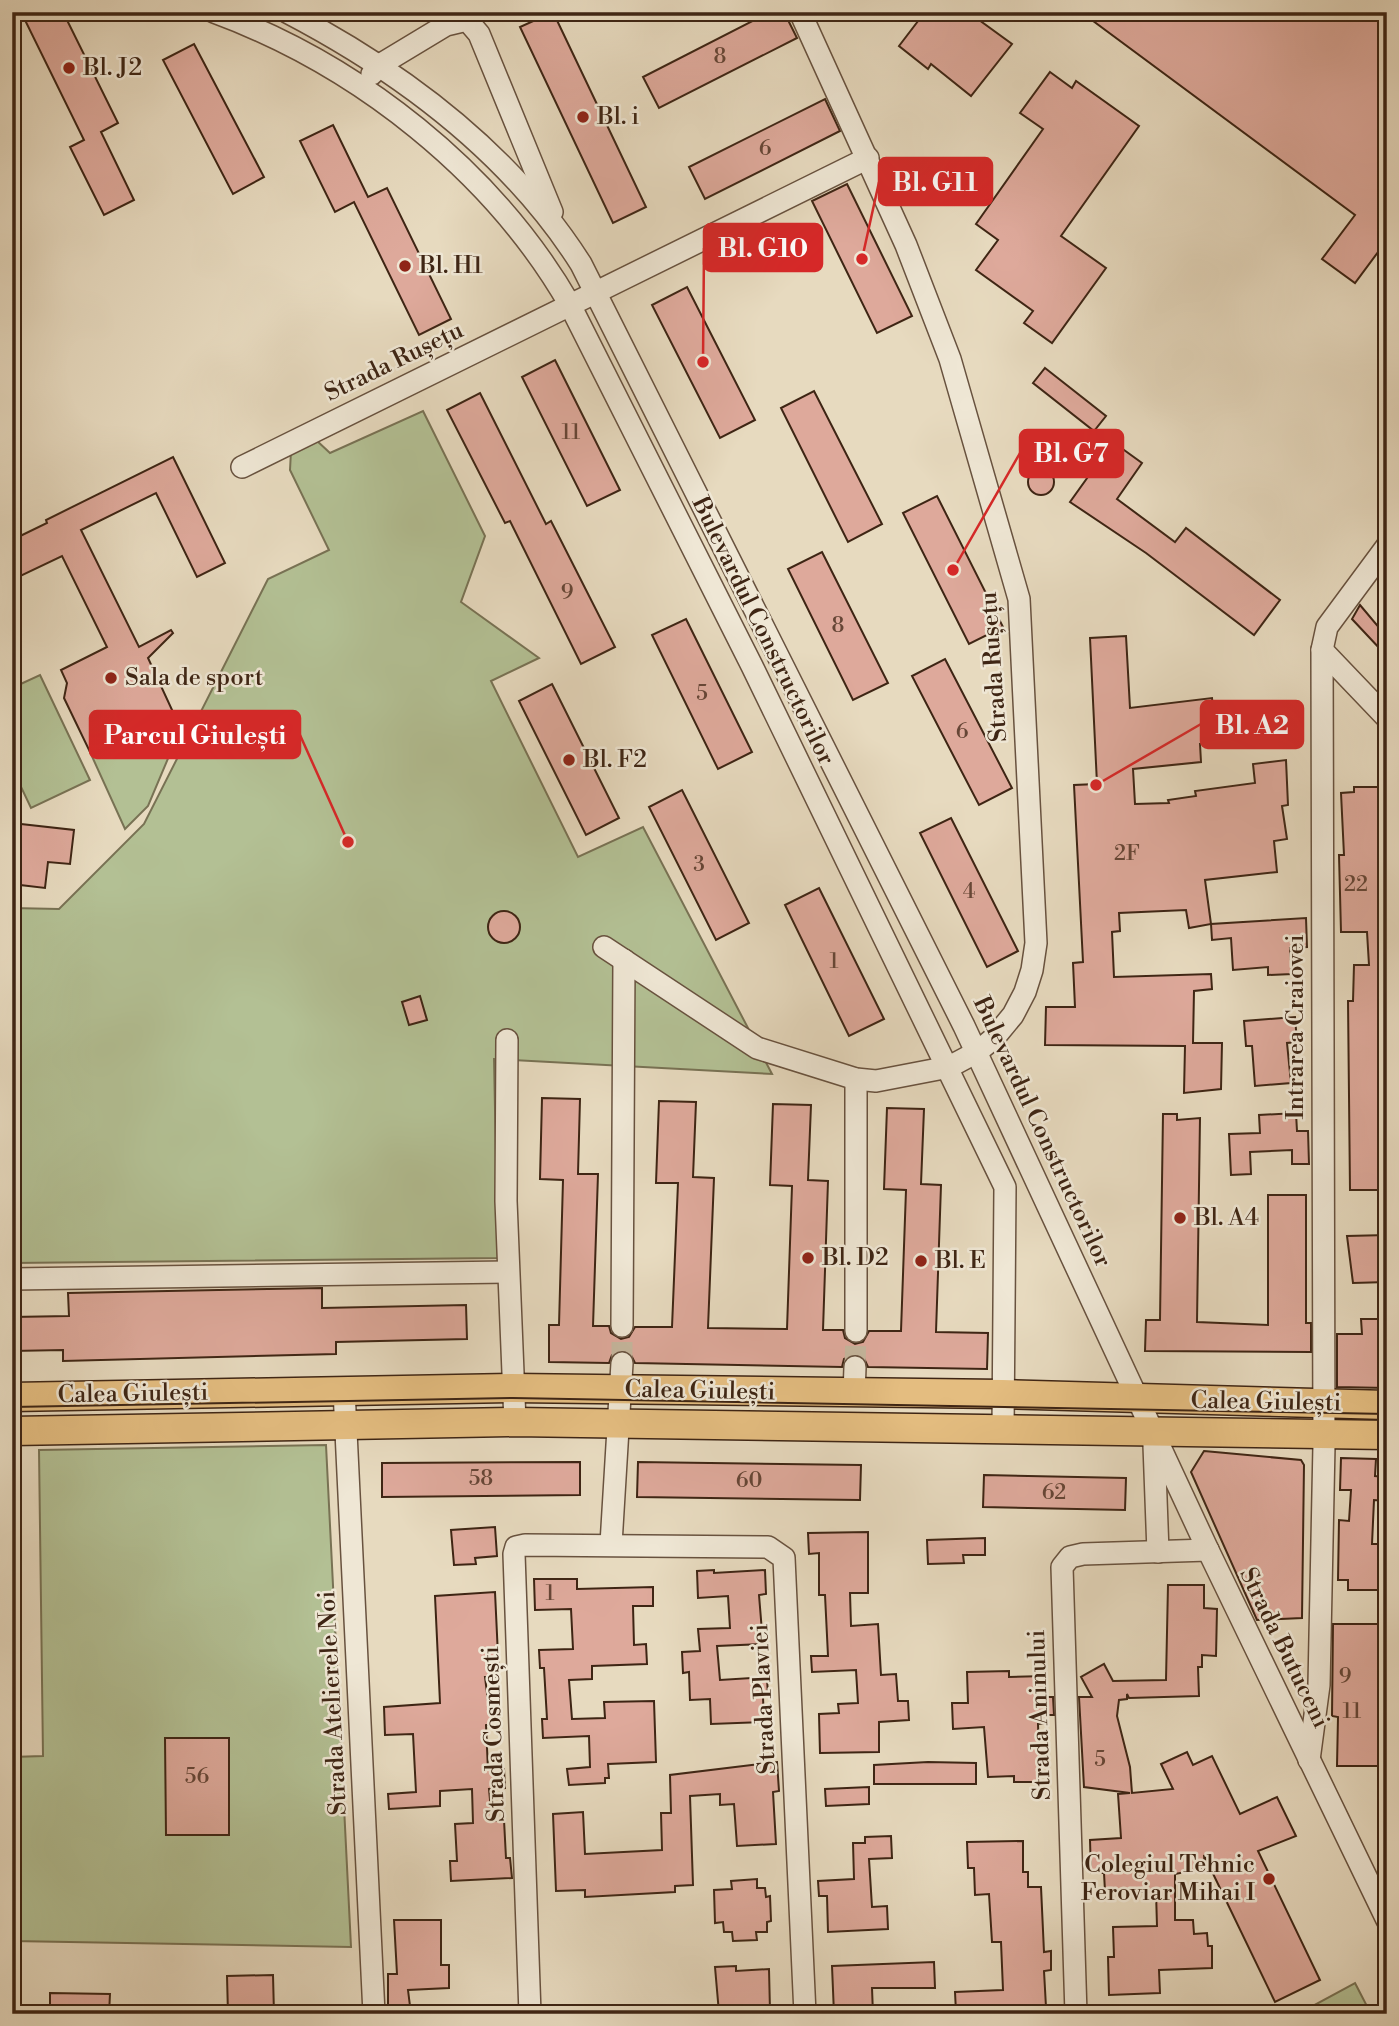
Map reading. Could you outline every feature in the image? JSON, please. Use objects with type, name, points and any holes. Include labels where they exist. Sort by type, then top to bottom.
[{"type":"main road","name":"Calea Giulești","points":[[12,1396],[513,1388],[622,1376],[854,1381],[1002,1394],[1387,1405]]},
{"type":"main road","name":"Calea Giulești","points":[[12,1431],[515,1422],[1387,1436]]},
{"type":"street","name":"Bulevardul Constructorilor","points":[[214,12],[306,53],[361,88],[446,155],[496,203],[534,248],[570,304],[752,666],[1005,1187],[1003,1430]]},
{"type":"street","name":"Bulevardul Constructorilor","points":[[287,12],[379,66],[466,132],[520,183],[560,230],[597,292],[977,1052],[1137,1398]]},
{"type":"street","name":"Strada Rușețu","points":[[604,947],[757,1048],[856,1079],[876,1081],[949,1067],[977,1052],[1013,1015],[1032,970],[1036,943],[1019,599],[950,359],[906,245],[800,12]]},
{"type":"street","points":[[361,88],[379,66],[446,25],[467,20],[479,34],[560,230]]},
{"type":"street","points":[[597,292],[868,158]]},
{"type":"street","name":"Strada Rușețu","points":[[242,467],[597,292]]},
{"type":"street","points":[[1387,546],[1327,627],[1322,650],[1387,718]]},
{"type":"street","name":"Intrarea Craiovei","points":[[1309,1760],[1318,1685],[1324,1436],[1322,650]]},
{"type":"street","points":[[752,666],[778,653]]},
{"type":"street","points":[[622,1326],[624,960]]},
{"type":"street","points":[[507,1040],[508,1272],[515,1422]]},
{"type":"street","points":[[856,1079],[856,1331]]},
{"type":"street","points":[[1005,1187],[1032,1173]]},
{"type":"street","points":[[12,1279],[508,1272]]},
{"type":"street","points":[[611,1544],[622,1376]]},
{"type":"street","name":"Strada Atelierele Noi","points":[[344,1390],[374,2014]]},
{"type":"street","name":"Strada Butuceni","points":[[1137,1398],[1387,1920]]},
{"type":"street","points":[[1153,1433],[1158,1552]]},
{"type":"street","name":"Strada Cosmești","points":[[530,2014],[514,1554],[516,1547],[525,1545],[611,1544]]},
{"type":"street","name":"Strada Plaviei","points":[[611,1544],[768,1546],[784,1558],[805,2014]]},
{"type":"street","name":"Strada Aninului","points":[[1076,2014],[1062,1567],[1070,1557],[1083,1554],[1208,1550]]},
{"type":"green space","points":[[423,411],[485,536],[461,602],[539,658],[491,681],[578,857],[643,827],[772,1074],[494,1059],[498,1258],[12,1263],[12,908],[59,909],[144,824],[268,579],[329,550],[290,470],[291,451],[315,439],[330,453]]},
{"type":"green space","points":[[40,675],[90,780],[31,808],[12,768],[12,688]]},
{"type":"green space","points":[[173,712],[180,730],[148,806],[125,829],[90,752]]},
{"type":"green space","points":[[326,1445],[351,1947],[12,1941],[12,1757],[43,1756],[39,1450]]},
{"type":"green space","points":[[1355,1983],[1371,2014],[1298,2014]]},
{"type":"building","name":"Bl. J2","points":[[21,12],[63,12],[118,123],[101,132],[134,200],[104,215],[70,147],[84,140]]},
{"type":"building","name":"Bl. i","points":[[553,12],[646,207],[613,223],[520,27]]},
{"type":"building","points":[[770,12],[784,12],[797,38],[659,108],[643,77]]},
{"type":"building","points":[[925,12],[968,12],[1012,44],[971,96],[931,64],[928,69],[899,46]]},
{"type":"building","points":[[1081,12],[1387,12],[1387,240],[1355,283],[1322,259],[1355,215]]},
{"type":"building","points":[[194,44],[264,177],[233,194],[163,60]]},
{"type":"building","points":[[1050,72],[1072,88],[1076,81],[1139,126],[1061,236],[1106,268],[1052,343],[1024,323],[1033,311],[976,270],[998,240],[976,224],[1043,129],[1020,113]]},
{"type":"building","points":[[825,99],[840,131],[705,199],[689,167]]},
{"type":"building","name":"Bl. H1","points":[[333,125],[368,197],[387,188],[451,319],[419,335],[354,202],[335,212],[300,141]]},
{"type":"building","points":[[847,184],[912,316],[877,333],[812,201]]},
{"type":"building","points":[[687,287],[755,420],[720,438],[652,305]]},
{"type":"building","points":[[555,360],[620,490],[587,506],[522,377]]},
{"type":"building","points":[[1045,368],[1106,416],[1094,431],[1033,383]]},
{"type":"building","points":[[814,391],[882,524],[848,542],[781,408]]},
{"type":"building","points":[[480,393],[546,524],[551,521],[615,647],[581,664],[510,521],[505,523],[447,410]]},
{"type":"building","points":[[1113,442],[1142,463],[1117,499],[1175,542],[1186,528],[1280,600],[1254,635],[1146,553],[1070,502]]},
{"type":"building","points":[[173,457],[225,563],[197,577],[156,493],[81,530],[139,647],[171,630],[173,633],[148,658],[173,712],[90,752],[64,698],[67,683],[61,670],[107,647],[62,556],[12,580],[12,540],[47,523],[46,520]]},
{"type":"building","points":[[1041,469],[1050,473],[1054,482],[1050,491],[1041,495],[1032,491],[1028,482],[1032,473]]},
{"type":"building","points":[[937,496],[1003,627],[969,644],[903,513]]},
{"type":"building","points":[[822,552],[888,683],[853,700],[788,569]]},
{"type":"building","points":[[1360,605],[1387,637],[1387,646],[1382,651],[1352,619]]},
{"type":"building","points":[[686,619],[752,752],[718,769],[652,635]]},
{"type":"building","points":[[1126,636],[1130,708],[1212,698],[1217,742],[1200,744],[1201,762],[1133,769],[1135,804],[1169,803],[1168,800],[1196,796],[1195,791],[1255,783],[1253,764],[1286,760],[1288,805],[1282,806],[1287,839],[1274,841],[1277,872],[1205,880],[1211,924],[1189,928],[1186,910],[1119,913],[1120,931],[1112,932],[1114,977],[1211,974],[1212,989],[1194,991],[1193,1043],[1222,1043],[1221,1089],[1184,1093],[1185,1046],[1045,1045],[1046,1007],[1075,1007],[1073,963],[1083,962],[1074,785],[1097,784],[1090,638]]},
{"type":"building","points":[[945,659],[1012,788],[979,805],[912,676]]},
{"type":"building","name":"Bl. F2","points":[[552,684],[619,818],[586,835],[519,701]]},
{"type":"building","points":[[1354,787],[1387,787],[1387,1190],[1350,1190],[1348,1001],[1353,1001],[1354,965],[1369,965],[1367,932],[1341,932],[1339,855],[1344,855],[1341,793],[1354,792]]},
{"type":"building","points":[[682,790],[749,923],[716,940],[649,807]]},
{"type":"building","points":[[951,818],[1018,951],[987,967],[920,833]]},
{"type":"building","points":[[12,823],[74,830],[70,864],[48,862],[45,888],[12,884]]},
{"type":"building","points":[[819,888],[884,1019],[849,1036],[785,905]]},
{"type":"building","points":[[504,911],[515,916],[520,927],[515,938],[504,943],[493,938],[488,927],[493,916]]},
{"type":"building","points":[[1306,918],[1307,947],[1290,948],[1292,974],[1268,975],[1268,967],[1233,970],[1231,938],[1212,940],[1211,924]]},
{"type":"building","points":[[420,996],[427,1020],[409,1025],[402,1002]]},
{"type":"building","points":[[1295,1017],[1297,1042],[1287,1043],[1291,1083],[1255,1086],[1252,1046],[1246,1046],[1244,1021]]},
{"type":"building","points":[[542,1098],[580,1099],[578,1174],[598,1174],[593,1326],[609,1326],[611,1333],[621,1339],[629,1337],[635,1327],[672,1327],[678,1183],[656,1183],[659,1101],[696,1102],[693,1177],[714,1178],[708,1328],[787,1329],[792,1186],[770,1185],[773,1104],[811,1105],[808,1180],[828,1181],[823,1330],[843,1330],[845,1338],[855,1344],[863,1342],[869,1331],[901,1331],[906,1190],[884,1189],[887,1108],[924,1109],[921,1184],[941,1185],[936,1332],[988,1333],[987,1369],[868,1367],[863,1356],[855,1354],[844,1359],[842,1367],[635,1363],[630,1353],[622,1350],[612,1355],[609,1363],[549,1362],[549,1325],[559,1325],[563,1180],[540,1179]]},
{"type":"building","points":[[1296,1113],[1297,1131],[1308,1131],[1309,1164],[1292,1164],[1292,1150],[1250,1152],[1251,1174],[1231,1175],[1229,1134],[1260,1133],[1259,1115]]},
{"type":"building","points":[[1163,1114],[1177,1114],[1177,1120],[1200,1118],[1197,1322],[1268,1325],[1268,1195],[1306,1195],[1306,1323],[1311,1323],[1311,1352],[1145,1351],[1146,1320],[1160,1320]]},
{"type":"building","points":[[1387,1235],[1387,1282],[1353,1283],[1347,1236]]},
{"type":"building","points":[[322,1288],[322,1308],[466,1305],[467,1339],[336,1342],[336,1354],[63,1361],[63,1350],[12,1351],[12,1317],[69,1316],[68,1293]]},
{"type":"building","points":[[1361,1319],[1387,1319],[1387,1388],[1337,1387],[1337,1334],[1362,1334]]},
{"type":"building","points":[[1204,1451],[1301,1460],[1304,1465],[1302,1618],[1257,1620],[1191,1472]]},
{"type":"building","points":[[1341,1458],[1376,1459],[1375,1476],[1387,1477],[1387,1501],[1374,1500],[1372,1544],[1387,1544],[1387,1590],[1348,1590],[1348,1580],[1338,1580],[1339,1520],[1349,1521],[1351,1490],[1340,1490]]},
{"type":"building","points":[[580,1462],[580,1495],[382,1497],[382,1463]]},
{"type":"building","points":[[638,1462],[861,1465],[860,1500],[637,1497]]},
{"type":"building","points":[[984,1475],[1126,1478],[1125,1510],[983,1507]]},
{"type":"building","points":[[495,1527],[497,1556],[475,1558],[476,1564],[454,1565],[451,1530]]},
{"type":"building","points":[[868,1532],[868,1593],[850,1593],[851,1626],[878,1624],[881,1675],[896,1674],[898,1701],[908,1701],[909,1720],[879,1722],[879,1752],[820,1753],[819,1714],[839,1713],[838,1704],[858,1703],[856,1670],[812,1672],[811,1656],[828,1656],[825,1595],[819,1595],[819,1553],[809,1554],[808,1533]]},
{"type":"building","points":[[985,1538],[985,1555],[963,1555],[964,1563],[928,1564],[927,1540]]},
{"type":"building","points":[[714,1570],[714,1573],[765,1570],[766,1594],[759,1595],[763,1644],[717,1646],[720,1680],[767,1677],[768,1697],[763,1697],[764,1722],[711,1724],[710,1699],[690,1700],[689,1672],[683,1673],[682,1652],[700,1651],[698,1629],[730,1628],[728,1596],[698,1598],[697,1571]]},
{"type":"building","points":[[534,1579],[577,1579],[577,1589],[653,1587],[653,1606],[633,1606],[634,1645],[646,1644],[647,1664],[592,1666],[592,1679],[569,1680],[572,1719],[605,1718],[604,1702],[654,1701],[656,1762],[608,1764],[609,1778],[605,1778],[605,1783],[569,1785],[567,1769],[590,1767],[589,1736],[543,1738],[542,1719],[547,1719],[544,1668],[540,1668],[539,1650],[573,1649],[571,1609],[535,1610]]},
{"type":"building","points":[[1168,1585],[1204,1585],[1204,1608],[1217,1609],[1216,1656],[1202,1655],[1202,1667],[1198,1667],[1199,1696],[1129,1698],[1127,1694],[1127,1699],[1119,1700],[1117,1716],[1130,1767],[1132,1793],[1173,1789],[1161,1764],[1187,1752],[1193,1765],[1212,1756],[1240,1814],[1277,1797],[1296,1836],[1258,1851],[1320,1980],[1275,2002],[1204,1855],[1205,1868],[1175,1874],[1175,1920],[1193,1920],[1194,1934],[1207,1933],[1208,1946],[1212,1946],[1212,1968],[1159,1970],[1160,1993],[1109,1995],[1108,1957],[1114,1957],[1113,1927],[1157,1926],[1156,1892],[1105,1891],[1104,1873],[1091,1873],[1090,1840],[1121,1838],[1118,1794],[1130,1793],[1084,1787],[1079,1697],[1092,1697],[1081,1677],[1104,1664],[1113,1681],[1166,1680]]},
{"type":"building","points":[[495,1592],[499,1677],[485,1677],[489,1709],[499,1708],[500,1723],[486,1725],[488,1770],[504,1769],[505,1788],[489,1789],[492,1821],[504,1820],[506,1858],[510,1858],[512,1878],[451,1881],[450,1861],[457,1861],[455,1824],[473,1823],[472,1789],[440,1791],[440,1806],[389,1809],[388,1794],[416,1792],[413,1734],[385,1735],[384,1707],[440,1703],[435,1596]]},
{"type":"building","points":[[1333,1624],[1387,1624],[1387,1766],[1337,1766],[1338,1717],[1332,1716]]},
{"type":"building","points":[[1009,1671],[1009,1677],[1045,1676],[1046,1697],[1053,1697],[1054,1715],[1046,1715],[1046,1723],[1038,1724],[1040,1782],[1014,1782],[1014,1776],[988,1777],[984,1727],[953,1729],[952,1703],[968,1703],[967,1672]]},
{"type":"building","points":[[165,1738],[229,1738],[229,1835],[166,1835]]},
{"type":"building","points":[[777,1762],[779,1791],[773,1792],[776,1844],[737,1846],[734,1804],[720,1805],[720,1794],[690,1796],[693,1885],[675,1886],[675,1892],[585,1897],[585,1890],[556,1891],[553,1814],[583,1812],[585,1854],[662,1850],[661,1813],[671,1813],[670,1775]]},
{"type":"building","points":[[976,1763],[976,1784],[874,1784],[874,1765]]},
{"type":"building","points":[[869,1787],[869,1804],[826,1806],[825,1789]]},
{"type":"building","points":[[891,1836],[892,1858],[869,1859],[872,1907],[887,1906],[888,1929],[828,1932],[827,1896],[819,1896],[818,1881],[854,1879],[853,1843],[865,1843],[865,1837]]},
{"type":"building","points":[[1023,1841],[1023,1872],[1028,1872],[1028,1887],[1041,1887],[1044,1952],[1051,1951],[1051,1970],[1044,1971],[1046,2007],[1029,2009],[1029,2014],[1013,2014],[1013,2010],[956,2012],[955,1992],[1003,1990],[1001,1942],[992,1942],[989,1894],[975,1895],[974,1868],[968,1868],[967,1842]]},
{"type":"building","points":[[757,1879],[757,1888],[765,1888],[766,1897],[770,1896],[771,1921],[767,1922],[767,1932],[756,1932],[757,1940],[733,1941],[732,1932],[724,1932],[723,1922],[715,1923],[714,1890],[732,1889],[731,1881]]},
{"type":"building","points":[[394,1920],[441,1920],[441,1965],[449,1965],[449,1988],[408,1990],[411,2014],[388,2014],[388,1974],[397,1974]]},
{"type":"building","points":[[934,1962],[935,1988],[872,1988],[873,2014],[834,2014],[832,1966]]},
{"type":"building","points":[[736,1966],[736,1971],[769,1969],[770,2011],[719,2013],[715,1967]]},
{"type":"building","points":[[273,1975],[274,2014],[228,2014],[227,1976]]},
{"type":"building","points":[[50,1993],[110,1994],[109,2014],[50,2014]]},
{"type":"tunnel","points":[[622,1326],[622,1363]]},
{"type":"tunnel","points":[[855,1367],[856,1331]]},
{"type":"tram line","points":[[12,1407],[513,1398],[1387,1414]]},
{"type":"place","name":"Bl. J2","points":[[69,68]]},
{"type":"place","name":"Bl. i","points":[[583,117]]},
{"type":"place","name":"Bl. G11","points":[[862,259]]},
{"type":"place","name":"Bl. H1","points":[[405,266]]},
{"type":"place","name":"Bl. G10","points":[[703,362]]},
{"type":"place","name":"Bl. G7","points":[[953,570]]},
{"type":"place","name":"Sala de sport","points":[[111,678]]},
{"type":"place","name":"Bl. F2","points":[[569,760]]},
{"type":"place","name":"Bl. A2","points":[[1096,785]]},
{"type":"place","name":"Parcul Giulești","points":[[348,842]]},
{"type":"place","name":"Bl. A4","points":[[1180,1218]]},
{"type":"place","name":"Bl. D2","points":[[808,1258]]},
{"type":"place","name":"Bl. E","points":[[921,1261]]},
{"type":"place","name":"Colegiul Tehnic Feroviar Mihai I","points":[[1269,1879]]}]
